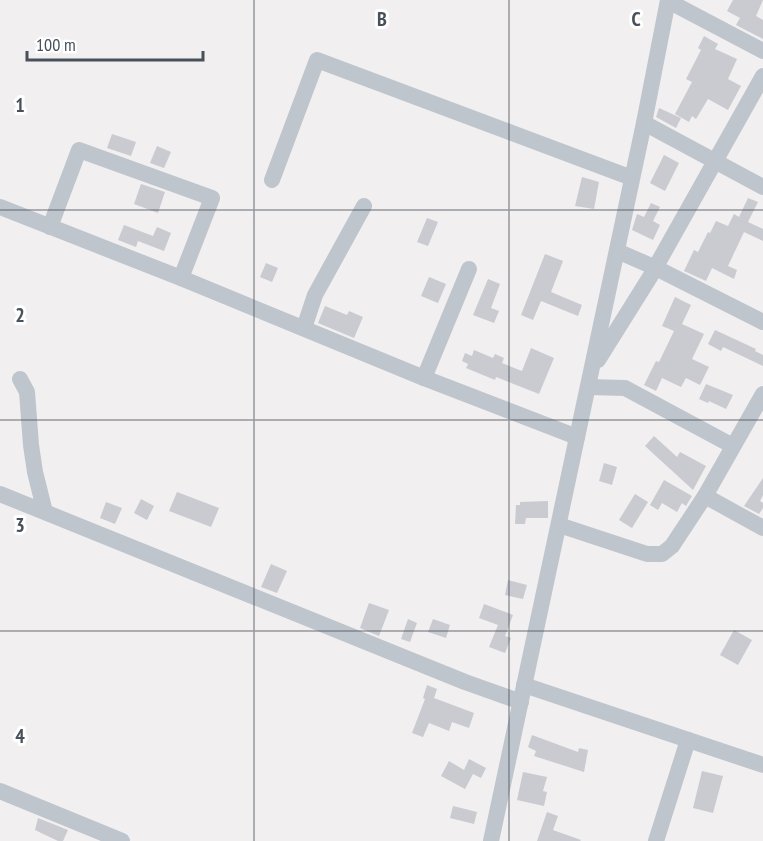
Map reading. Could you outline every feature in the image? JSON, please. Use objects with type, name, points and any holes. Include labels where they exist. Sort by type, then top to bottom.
[{"type":"street","points":[[491,841],[644,123],[668,0],[763,51]]},
{"type":"street","points":[[272,180],[317,60],[632,178]]},
{"type":"street","points":[[590,379],[656,268],[763,76]]},
{"type":"street","points":[[644,123],[763,187]]},
{"type":"street","points":[[50,227],[79,150],[212,198],[181,278]]},
{"type":"street","points":[[304,328],[315,295],[364,206]]},
{"type":"street","points":[[0,207],[181,278],[424,378],[577,437]]},
{"type":"street","points":[[617,251],[763,322]]},
{"type":"street","points":[[424,378],[469,269]]},
{"type":"street","points":[[20,379],[27,392],[35,472],[45,512]]},
{"type":"street","points":[[590,379],[625,388],[733,446]]},
{"type":"street","points":[[559,525],[647,554],[662,554],[672,546],[705,496],[763,394]]},
{"type":"street","points":[[0,494],[454,678],[521,702]]},
{"type":"street","points":[[705,496],[763,528]]},
{"type":"street","points":[[524,685],[763,765]]},
{"type":"street","points":[[656,841],[688,740]]},
{"type":"street","points":[[0,792],[122,841]]},
{"type":"building","points":[[733,0],[763,0],[756,16],[763,20],[763,39],[736,25],[740,18],[727,11]]},
{"type":"building","points":[[704,36],[718,44],[715,49],[737,59],[728,79],[741,86],[728,110],[708,99],[696,119],[692,116],[689,122],[675,114],[692,82],[686,79],[701,50],[698,48]]},
{"type":"building","points":[[659,108],[681,118],[676,128],[656,117]]},
{"type":"building","points":[[112,134],[136,142],[131,156],[107,148]]},
{"type":"building","points":[[157,146],[171,152],[164,168],[150,163]]},
{"type":"building","points":[[664,155],[679,163],[665,191],[650,183]]},
{"type":"building","points":[[582,177],[599,182],[594,209],[575,206]]},
{"type":"building","points":[[141,184],[165,192],[158,213],[134,204]]},
{"type":"building","points":[[748,198],[758,202],[748,222],[763,229],[763,241],[744,232],[728,266],[737,270],[734,279],[712,268],[706,281],[684,271],[694,250],[698,252],[716,221],[728,226],[734,214],[739,217]]},
{"type":"building","points":[[651,203],[660,207],[653,221],[660,225],[653,240],[632,230],[637,214],[644,217]]},
{"type":"building","points":[[427,218],[438,222],[428,246],[417,242]]},
{"type":"building","points":[[124,225],[153,236],[157,227],[171,233],[164,251],[138,241],[136,247],[118,240]]},
{"type":"building","points":[[545,254],[563,261],[551,292],[582,305],[578,316],[541,301],[533,320],[521,315]]},
{"type":"building","points":[[266,263],[278,268],[272,282],[260,277]]},
{"type":"building","points":[[429,277],[446,284],[438,303],[421,296]]},
{"type":"building","points":[[488,279],[500,284],[491,308],[499,311],[494,323],[473,315]]},
{"type":"building","points":[[675,297],[691,305],[682,324],[704,334],[692,359],[709,367],[700,385],[686,378],[681,387],[662,378],[656,391],[644,385],[656,361],[659,362],[674,331],[662,326]]},
{"type":"building","points":[[325,306],[347,315],[349,311],[363,317],[354,338],[318,323]]},
{"type":"building","points":[[715,330],[756,349],[755,351],[763,355],[763,366],[723,347],[721,351],[708,344]]},
{"type":"building","points":[[531,348],[554,358],[539,394],[466,368],[468,364],[462,361],[465,353],[472,356],[474,350],[493,358],[495,354],[504,358],[502,363],[522,371]]},
{"type":"building","points":[[706,384],[733,395],[726,409],[699,399]]},
{"type":"building","points":[[654,436],[677,457],[680,452],[706,466],[693,490],[645,446]]},
{"type":"building","points":[[604,463],[617,467],[612,485],[599,481]]},
{"type":"building","points":[[763,478],[763,495],[760,501],[763,503],[763,508],[759,514],[744,506]]},
{"type":"building","points":[[664,480],[692,496],[686,506],[682,503],[677,512],[662,503],[658,510],[650,505]]},
{"type":"building","points":[[177,492],[219,508],[211,527],[169,511]]},
{"type":"building","points":[[635,494],[648,502],[632,528],[619,520]]},
{"type":"building","points":[[141,499],[154,506],[147,520],[134,513]]},
{"type":"building","points":[[548,501],[548,518],[526,518],[525,524],[515,524],[516,505],[520,505],[520,502]]},
{"type":"building","points":[[106,502],[122,508],[115,524],[100,518]]},
{"type":"building","points":[[271,564],[287,571],[277,593],[261,587]]},
{"type":"building","points":[[508,580],[527,585],[523,599],[505,595]]},
{"type":"building","points":[[369,603],[389,610],[379,636],[360,628]]},
{"type":"building","points":[[484,604],[513,615],[505,636],[511,638],[505,653],[489,647],[498,625],[479,618]]},
{"type":"building","points":[[408,619],[417,623],[410,642],[401,639]]},
{"type":"building","points":[[433,619],[450,625],[446,638],[428,632]]},
{"type":"building","points":[[734,630],[752,640],[738,665],[720,655]]},
{"type":"building","points":[[427,685],[437,689],[434,698],[474,713],[469,728],[452,722],[449,731],[429,723],[423,737],[412,733],[425,699],[423,698]]},
{"type":"building","points":[[532,735],[578,752],[579,748],[588,750],[584,772],[534,756],[536,751],[528,747]]},
{"type":"building","points":[[469,759],[486,768],[481,778],[473,774],[465,789],[441,776],[449,761],[464,770]]},
{"type":"building","points":[[702,771],[723,776],[713,813],[693,808]]},
{"type":"building","points":[[523,772],[547,777],[543,791],[547,792],[544,806],[517,800]]},
{"type":"building","points":[[453,806],[477,812],[474,824],[450,818]]},
{"type":"building","points":[[547,812],[558,816],[553,830],[581,840],[537,841]]},
{"type":"building","points":[[38,818],[68,830],[63,841],[58,841],[35,830]]}]
